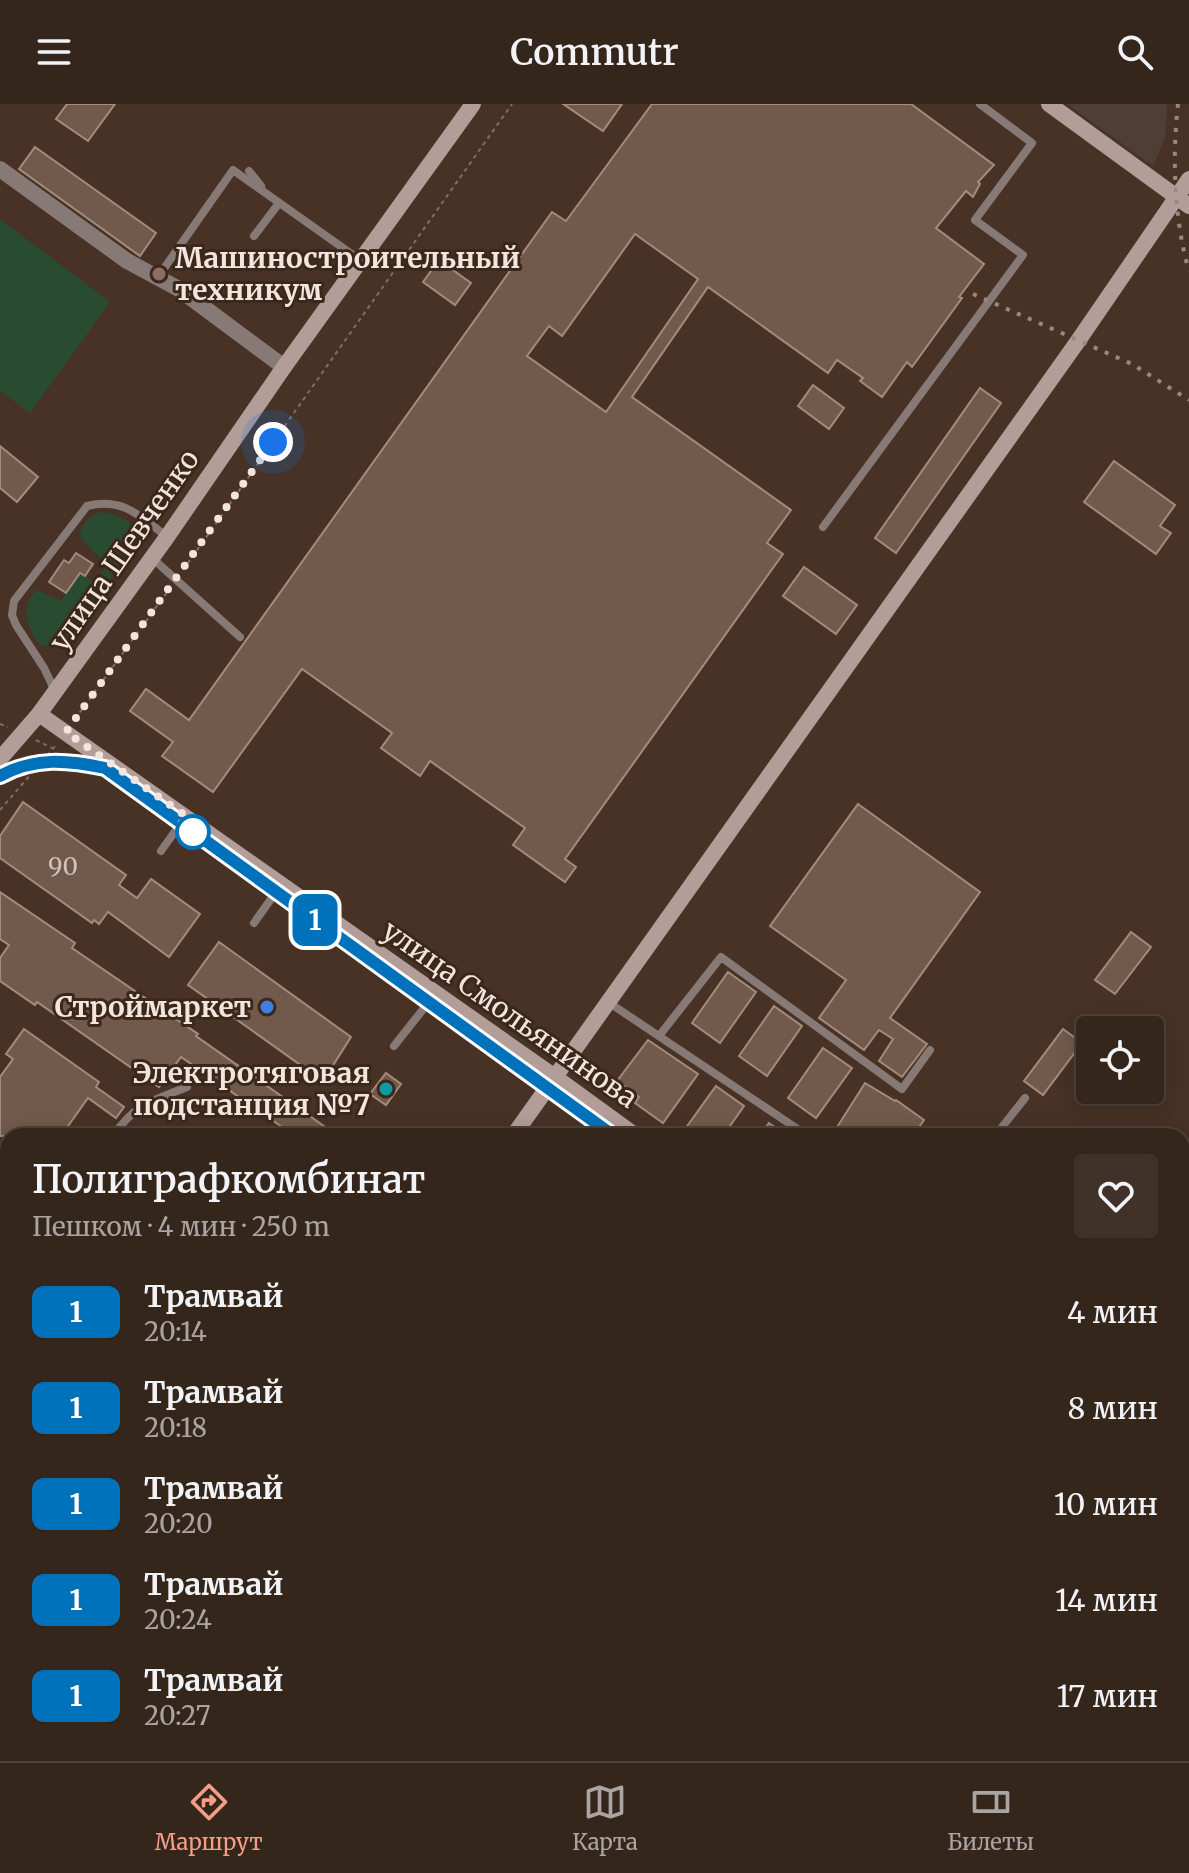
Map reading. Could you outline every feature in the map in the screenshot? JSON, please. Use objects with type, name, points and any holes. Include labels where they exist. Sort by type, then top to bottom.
[{"type":"street","name":"улица Шевченко","points":[[0,759],[39,714],[152,558],[284,367],[473,104]]},
{"type":"street","points":[[1049,104],[1183,202]]},
{"type":"street","points":[[0,169],[127,261],[179,289],[284,367]]},
{"type":"street","points":[[519,1128],[1078,341],[1183,202],[1189,179]]},
{"type":"street","name":"улица Смольянинова","points":[[39,714],[625,1128]]},
{"type":"lane","points":[[823,527],[1023,255],[975,220],[1032,143],[980,104]]},
{"type":"lane","points":[[157,277],[233,170],[361,261]]},
{"type":"lane","points":[[249,171],[266,193]]},
{"type":"lane","points":[[254,236],[279,203]]},
{"type":"lane","points":[[55,691],[16,625],[12,615],[14,601],[87,506],[103,502],[120,506],[167,537]]},
{"type":"lane","points":[[152,558],[240,637]]},
{"type":"lane","points":[[161,851],[186,816]]},
{"type":"lane","points":[[254,923],[282,884]]},
{"type":"lane","points":[[659,1036],[721,957],[902,1089],[930,1050]]},
{"type":"lane","points":[[394,1046],[436,993]]},
{"type":"lane","points":[[608,1002],[796,1128]]},
{"type":"lane","points":[[118,1128],[142,1105],[187,1087]]},
{"type":"lane","points":[[1001,1128],[1025,1098]]},
{"type":"path","points":[[0,810],[66,732],[512,104]]},
{"type":"shaded area","points":[[1067,104],[1167,104],[1165,138],[1153,166]]},
{"type":"green space","points":[[0,219],[110,302],[30,413],[0,391]]},
{"type":"green space","points":[[100,512],[123,519],[140,537],[62,648],[43,645],[36,641],[29,625],[27,609],[30,599],[37,590],[61,601],[80,573],[96,583],[107,565],[80,537],[86,522]]},
{"type":"building","points":[[67,104],[115,104],[88,141],[56,119]]},
{"type":"building","points":[[563,104],[622,104],[603,131]]},
{"type":"building","points":[[652,104],[911,104],[994,165],[978,182],[980,184],[973,197],[966,191],[936,228],[984,264],[912,367],[907,362],[882,397],[860,381],[863,378],[837,360],[828,373],[708,287],[632,397],[791,510],[767,543],[783,554],[565,859],[576,867],[565,882],[513,845],[525,828],[430,761],[420,776],[381,748],[392,733],[302,669],[213,792],[162,756],[173,742],[130,711],[146,689],[189,720],[552,212],[566,221]],"holes":[[[635,234],[698,279],[606,412],[527,356],[549,326],[562,336]]]},
{"type":"building","points":[[35,147],[156,233],[140,256],[19,169]]},
{"type":"building","points":[[439,260],[471,283],[455,305],[423,282]]},
{"type":"building","points":[[813,385],[844,408],[829,429],[798,406]]},
{"type":"building","points":[[980,388],[1001,403],[896,553],[875,538]]},
{"type":"building","points":[[0,446],[38,477],[17,502],[0,488]]},
{"type":"building","points":[[1114,461],[1175,505],[1160,526],[1171,533],[1156,554],[1084,502]]},
{"type":"building","points":[[76,553],[93,564],[85,576],[80,573],[66,593],[49,582],[64,560],[69,563]]},
{"type":"building","points":[[804,567],[857,605],[836,634],[783,596]]},
{"type":"building","points":[[23,802],[126,875],[119,885],[137,898],[151,879],[200,914],[169,957],[108,912],[99,924],[94,920],[92,923],[0,858],[0,836]]},
{"type":"building","points":[[858,804],[980,892],[890,1018],[927,1044],[902,1077],[879,1061],[893,1039],[879,1030],[864,1050],[819,1018],[846,980],[770,926]]},
{"type":"building","points":[[0,892],[75,943],[72,948],[198,1034],[196,1036],[327,1128],[283,1128],[181,1057],[159,1087],[37,1002],[35,1005],[0,981],[0,958],[9,945],[0,939]]},
{"type":"building","points":[[1131,932],[1151,947],[1115,994],[1095,980]]},
{"type":"building","points":[[219,942],[351,1037],[323,1081],[188,985]]},
{"type":"building","points":[[728,972],[756,992],[720,1043],[692,1023]]},
{"type":"building","points":[[774,1006],[802,1026],[767,1076],[739,1056]]},
{"type":"building","points":[[24,1029],[99,1082],[96,1087],[124,1107],[116,1118],[88,1098],[67,1128],[0,1128],[0,1077],[13,1059],[6,1054]]},
{"type":"building","points":[[1063,1029],[1076,1039],[1076,1051],[1043,1095],[1024,1081]]},
{"type":"building","points":[[648,1040],[698,1074],[663,1123],[635,1103],[639,1097],[617,1081]]},
{"type":"building","points":[[823,1048],[852,1068],[816,1118],[788,1098]]},
{"type":"building","name":"Электротяговая подстанция №7","points":[[386,1073],[401,1084],[386,1105],[370,1094]]},
{"type":"building","points":[[865,1083],[924,1120],[918,1128],[837,1128]]},
{"type":"building","points":[[716,1086],[744,1106],[729,1128],[686,1128]]},
{"type":"tram line","name":"1","points":[[0,776],[19,766],[57,761],[105,768],[603,1128]]},
{"type":"tram line","points":[[0,776],[26,766],[51,762],[105,768],[603,1128]]},
{"type":"railway","points":[[1178,104],[1176,188],[1180,231],[1189,271]]},
{"type":"railway","points":[[973,294],[1132,364],[1189,400]]},
{"type":"place","name":"Машиностроительный техникум","points":[[159,274]]},
{"type":"place","name":"Строймаркет","points":[[267,1007]]},
{"type":"place","name":"Электротяговая подстанция №7","points":[[386,1089]]},
{"type":"route","points":[[193,832],[181,823],[186,816],[66,732],[273,442]]}]
